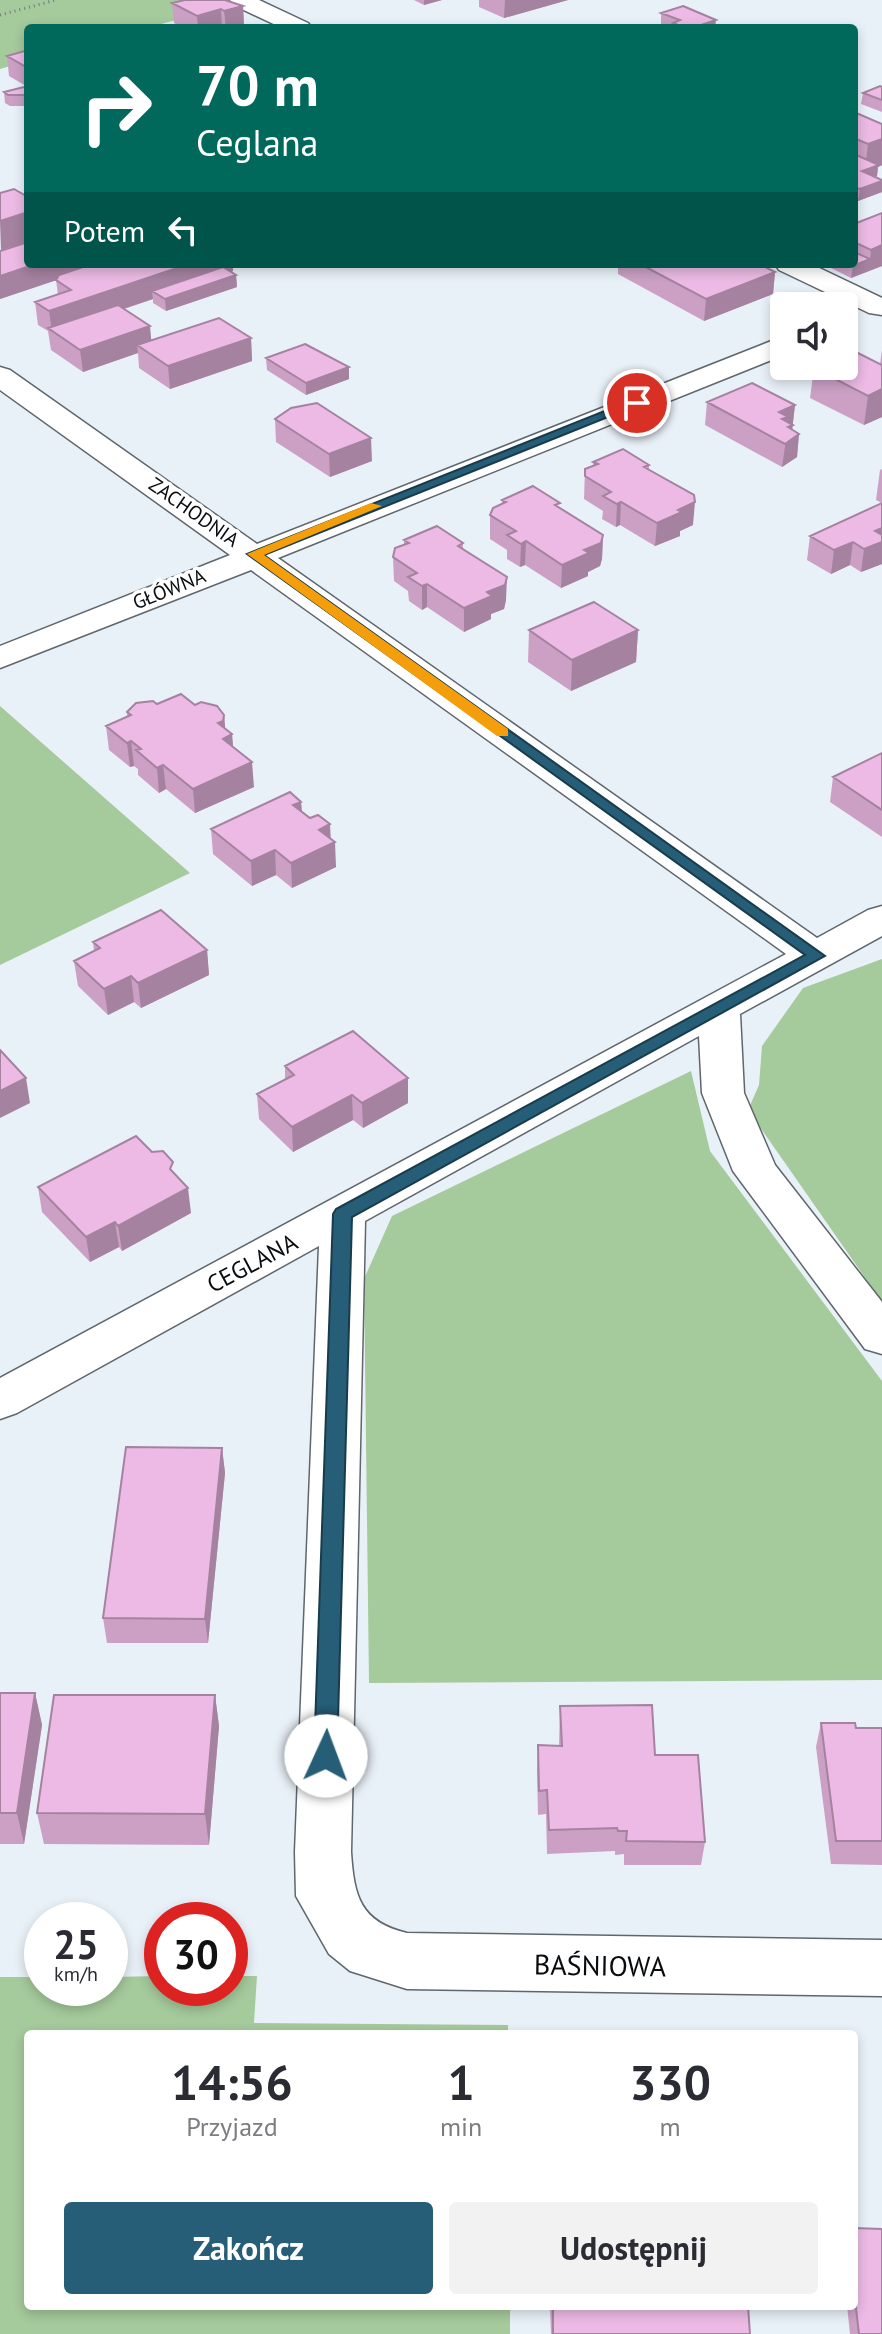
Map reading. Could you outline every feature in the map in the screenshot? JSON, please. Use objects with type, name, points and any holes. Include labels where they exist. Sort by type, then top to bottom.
[{"type":"street","points":[[241,0],[292,24]]},
{"type":"street","points":[[798,268],[880,306]]},
{"type":"street","points":[[858,315],[880,306]]},
{"type":"street","name":"GŁÓWNA","points":[[0,658],[770,351]]},
{"type":"street","name":"ZACHODNIA","points":[[0,376],[816,956]]},
{"type":"street","name":"CEGLANA","points":[[0,1400],[719,1011],[882,919]]},
{"type":"street","points":[[719,1011],[723,1093],[755,1171],[882,1336]]},
{"type":"street","name":"BAŚNIOWA","points":[[343,1214],[323,1852],[325,1896],[350,1935],[371,1952],[407,1961],[882,1968]]},
{"type":"path","points":[[0,15],[56,0]]},
{"type":"green space","points":[[0,0],[218,0],[230,5],[161,24],[24,24],[24,62],[0,69]]},
{"type":"green space","points":[[0,706],[190,873],[0,965]]},
{"type":"green space","points":[[882,959],[882,1302],[748,1110],[759,1085],[762,1046],[803,988]]},
{"type":"green space","points":[[691,1071],[710,1151],[882,1381],[882,1680],[369,1683],[364,1279],[392,1216]]},
{"type":"green space","points":[[144,1976],[144,2006],[248,2006],[248,1976],[257,1976],[254,2023],[508,2025],[508,2030],[24,2030],[24,2310],[510,2310],[510,2334],[0,2334],[0,1977],[24,1977],[24,2006],[128,2006],[128,1977]]},
{"type":"building","points":[[225,0],[243,6],[197,16],[172,3]]},
{"type":"building","points":[[683,6],[716,20],[704,24],[675,24],[673,23],[680,20],[661,13]]},
{"type":"building","points":[[24,51],[24,66],[7,56]]},
{"type":"building","points":[[880,86],[882,100],[863,93]]},
{"type":"building","points":[[24,87],[24,95],[4,92]]},
{"type":"building","points":[[858,114],[882,124],[882,139],[868,144],[858,140]]},
{"type":"building","points":[[858,156],[879,165],[862,171],[882,180],[860,189]]},
{"type":"building","points":[[14,189],[24,195],[24,213],[0,221],[0,193]]},
{"type":"building","points":[[882,213],[882,245],[871,250],[858,244],[858,222]]},
{"type":"building","points":[[24,243],[24,268],[0,276],[0,251]]},
{"type":"building","points":[[858,254],[870,259],[858,264]]},
{"type":"building","points":[[80,268],[177,268],[49,311],[35,302],[71,290],[56,280],[59,275]]},
{"type":"building","points":[[220,268],[236,275],[165,299],[152,291]]},
{"type":"building","points":[[648,268],[767,268],[775,272],[706,299]]},
{"type":"building","points":[[118,305],[150,326],[80,350],[48,328]]},
{"type":"building","points":[[219,318],[251,338],[168,366],[137,345]]},
{"type":"building","points":[[305,344],[349,367],[306,383],[266,358]]},
{"type":"building","points":[[858,353],[882,365],[882,389],[868,396],[837,380],[858,380]]},
{"type":"building","points":[[752,383],[795,405],[779,412],[788,417],[782,419],[793,425],[788,427],[799,434],[785,444],[707,402]]},
{"type":"building","points":[[317,403],[371,438],[329,454],[275,419],[291,408]]},
{"type":"building","points":[[623,449],[649,465],[644,467],[694,495],[695,502],[678,510],[682,512],[657,523],[621,502],[617,504],[603,496],[611,492],[585,476],[585,469],[598,464],[593,462]]},
{"type":"building","points":[[533,486],[560,503],[555,505],[603,535],[601,543],[584,550],[589,553],[562,565],[526,541],[521,544],[507,535],[516,531],[490,515],[493,508],[506,502],[502,500]]},
{"type":"building","points":[[882,503],[882,528],[875,531],[882,535],[882,542],[864,549],[853,542],[834,550],[810,536]]},
{"type":"building","points":[[437,526],[463,543],[458,546],[507,577],[505,585],[487,592],[492,596],[464,608],[427,584],[422,586],[408,577],[417,573],[393,557],[395,548],[409,543],[404,540]]},
{"type":"building","points":[[594,602],[638,630],[572,660],[529,630]]},
{"type":"building","points":[[181,694],[195,705],[201,702],[217,706],[224,715],[223,721],[218,723],[232,734],[223,739],[252,762],[193,789],[163,765],[157,768],[136,750],[141,749],[131,741],[127,743],[106,726],[131,715],[127,712],[136,703],[153,701],[157,704]]},
{"type":"building","points":[[882,753],[882,810],[833,777]]},
{"type":"building","points":[[290,792],[301,802],[293,805],[310,818],[318,815],[330,824],[319,830],[335,842],[291,863],[275,850],[251,861],[211,829]]},
{"type":"building","points":[[161,910],[207,950],[138,983],[131,976],[104,989],[74,961],[100,948],[93,942]]},
{"type":"building","points":[[353,1031],[408,1078],[362,1103],[352,1095],[292,1127],[257,1094],[294,1075],[285,1066]]},
{"type":"building","points":[[0,1050],[26,1078],[0,1091]]},
{"type":"building","points":[[136,1136],[152,1152],[163,1151],[173,1162],[170,1169],[188,1188],[118,1226],[115,1222],[86,1237],[38,1187]]},
{"type":"building","points":[[126,1447],[222,1448],[205,1619],[103,1618]]},
{"type":"building","points":[[0,1693],[35,1693],[17,1813],[0,1813]]},
{"type":"building","points":[[54,1695],[215,1695],[205,1814],[37,1813]]},
{"type":"building","points":[[652,1705],[655,1755],[698,1755],[705,1842],[626,1841],[627,1831],[618,1831],[617,1828],[549,1830],[547,1790],[539,1791],[538,1745],[562,1746],[560,1706]]},
{"type":"building","points":[[821,1723],[855,1723],[856,1728],[882,1728],[882,1841],[836,1841]]},
{"type":"building","points":[[858,2228],[882,2229],[882,2334],[859,2334],[856,2310]]},
{"type":"building","points":[[553,2310],[748,2310],[750,2334],[553,2334]]},
{"type":"slow traffic","points":[[375,506],[254,554],[503,733]]},
{"type":"route","points":[[326,1756],[343,1214],[816,956],[254,554],[637,403]]}]
